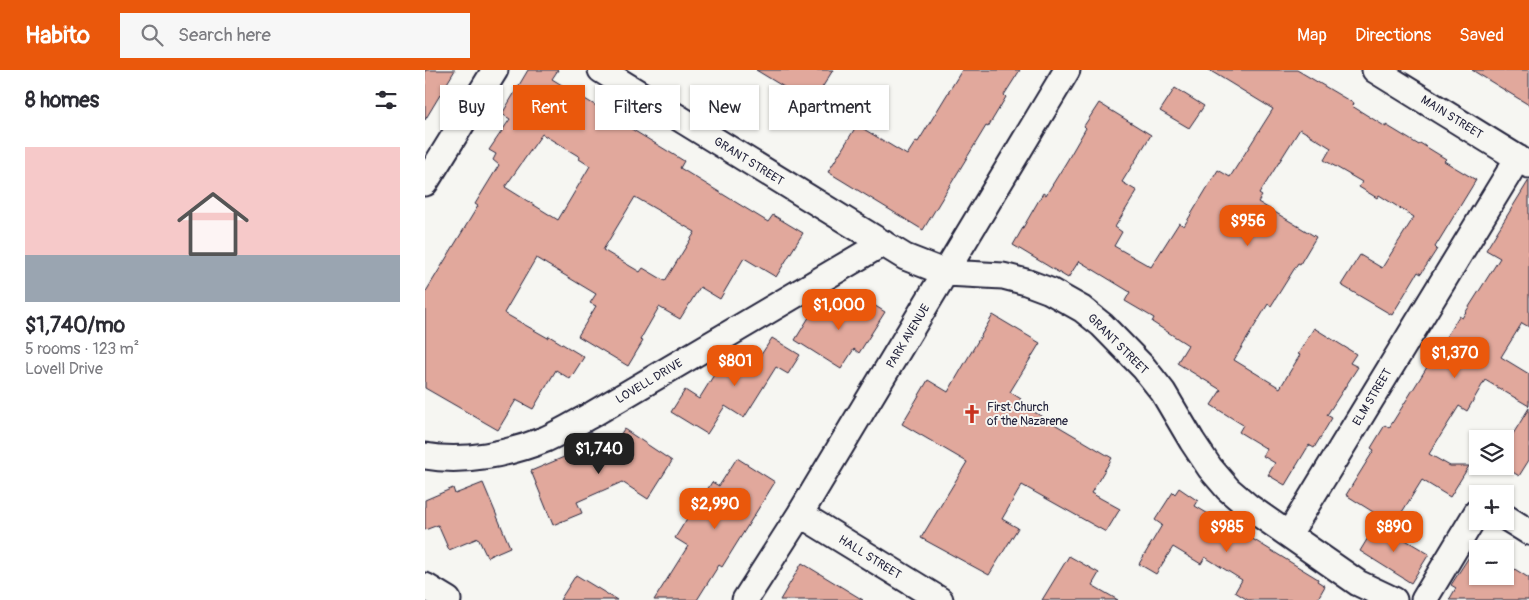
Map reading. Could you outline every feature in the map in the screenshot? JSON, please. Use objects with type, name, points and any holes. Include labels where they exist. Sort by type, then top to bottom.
[{"type":"street","points":[[425,184],[495,70]]},
{"type":"street","name":"GRANT STREET","points":[[601,70],[905,257],[946,273],[1003,276],[1026,282],[1050,291],[1082,309],[1102,324],[1144,368],[1163,392],[1196,448],[1228,489],[1249,507],[1289,534],[1353,592],[1394,600]]},
{"type":"street","name":"PARK AVENUE","points":[[745,600],[800,514],[1067,70]]},
{"type":"street","name":"MAIN STREET","points":[[1375,70],[1524,161]]},
{"type":"street","name":"ELM STREET","points":[[1289,534],[1524,161]]},
{"type":"street","name":"LOVELL DRIVE","points":[[425,456],[469,457],[493,454],[519,449],[547,438],[593,414],[883,243]]},
{"type":"street","name":"HALL STREET","points":[[800,514],[940,600]]},
{"type":"street","points":[[1514,523],[1529,532]]},
{"type":"street","points":[[1424,600],[1469,525]]},
{"type":"street","points":[[425,586],[448,600]]},
{"type":"building","points":[[425,70],[455,70],[446,85],[440,85],[440,95],[425,120]]},
{"type":"building","points":[[528,70],[558,70],[552,79],[562,85],[519,85]]},
{"type":"building","points":[[756,70],[833,70],[824,85],[781,85]]},
{"type":"building","points":[[962,70],[1020,70],[1004,95],[1006,97],[988,127],[986,126],[923,230],[828,172],[854,130],[865,130],[907,155],[916,141],[918,142]]},
{"type":"building","points":[[1209,70],[1297,70],[1353,103],[1352,106],[1386,127],[1386,125],[1419,145],[1420,143],[1446,159],[1444,161],[1476,180],[1435,247],[1437,249],[1421,274],[1418,272],[1392,315],[1341,285],[1360,255],[1382,268],[1414,217],[1379,195],[1377,198],[1359,187],[1362,182],[1324,160],[1331,148],[1300,129],[1259,194],[1262,196],[1258,202],[1316,237],[1271,306],[1268,304],[1234,360],[1280,388],[1314,328],[1356,354],[1350,363],[1358,367],[1327,415],[1332,418],[1314,448],[1309,445],[1285,485],[1268,475],[1275,463],[1263,456],[1267,449],[1239,432],[1243,425],[1211,405],[1221,390],[1177,363],[1188,345],[1152,322],[1154,318],[1125,301],[1130,292],[1079,261],[1068,278],[1013,245],[1043,193],[1046,195],[1067,161],[1086,128],[1084,126],[1099,103],[1151,135],[1122,182],[1137,191],[1115,227],[1122,232],[1114,246],[1151,267],[1179,223],[1184,226],[1218,170],[1230,177],[1273,109]]},
{"type":"building","points":[[1472,70],[1529,70],[1529,105]]},
{"type":"building","points":[[1175,88],[1204,106],[1189,128],[1160,111]]},
{"type":"building","points":[[513,95],[513,130],[585,130],[585,99],[595,105],[595,130],[633,130],[684,161],[680,168],[768,222],[773,215],[803,233],[776,277],[744,258],[720,299],[700,287],[680,319],[659,307],[640,340],[643,341],[628,366],[578,336],[596,306],[590,303],[596,294],[536,258],[504,313],[548,338],[549,336],[584,357],[570,379],[556,370],[533,409],[516,400],[498,430],[425,388],[425,293],[478,206],[475,204],[499,165],[493,160],[496,154],[489,150],[510,119],[503,115],[503,112]],"holes":[[[542,134],[580,157],[579,159],[590,166],[558,220],[505,187]],[[635,197],[695,232],[665,281],[643,268],[640,272],[603,250]]]},
{"type":"building","points":[[1529,180],[1529,327],[1522,323],[1501,357],[1529,374],[1529,406],[1485,380],[1467,411],[1459,406],[1429,454],[1450,466],[1469,466],[1450,497],[1422,480],[1394,525],[1346,495],[1374,450],[1371,448],[1385,425],[1389,428],[1459,316],[1462,318],[1500,258],[1486,250]]},
{"type":"building","points":[[861,297],[885,312],[859,353],[854,349],[841,369],[795,340],[819,301],[847,319]]},
{"type":"building","name":"First Church of the Nazarene","points":[[993,315],[1040,343],[1010,392],[1021,399],[1019,403],[1112,458],[1091,493],[1120,509],[1106,532],[1022,485],[1002,519],[1018,528],[989,575],[921,538],[967,462],[902,424],[928,380],[948,392]]},
{"type":"building","points":[[772,338],[800,355],[788,374],[776,367],[744,418],[725,406],[707,434],[671,412],[685,390],[699,399],[717,370],[727,377],[743,352],[757,361]]},
{"type":"building","points":[[1529,408],[1529,460],[1519,476],[1514,473],[1514,432]]},
{"type":"building","points":[[624,429],[672,461],[648,499],[622,482],[577,502],[582,513],[553,525],[531,471],[590,446],[599,468]]},
{"type":"building","points":[[737,458],[775,482],[722,567],[719,565],[697,600],[654,600],[688,546],[675,538],[712,482],[719,486]]},
{"type":"building","points":[[483,483],[510,547],[487,557],[478,538],[449,550],[438,525],[425,530],[425,500],[453,488],[455,494]]},
{"type":"building","points":[[1179,488],[1198,501],[1195,506],[1318,579],[1317,581],[1325,586],[1317,600],[1248,600],[1235,592],[1242,580],[1205,557],[1201,564],[1173,547],[1156,574],[1139,564],[1162,525],[1155,520],[1173,492],[1175,494]]},
{"type":"building","points":[[1377,523],[1429,554],[1411,583],[1360,551]]},
{"type":"building","points":[[1069,556],[1099,573],[1092,585],[1118,600],[1042,600]]},
{"type":"building","points":[[1469,557],[1469,585],[1514,585],[1514,569],[1529,578],[1529,600],[1449,600],[1456,588],[1451,585]]},
{"type":"building","points":[[802,563],[863,600],[780,600]]},
{"type":"building","points":[[576,575],[617,600],[560,600]]},
{"type":"place","name":"First Church of the Nazarene","points":[[972,414]]}]
